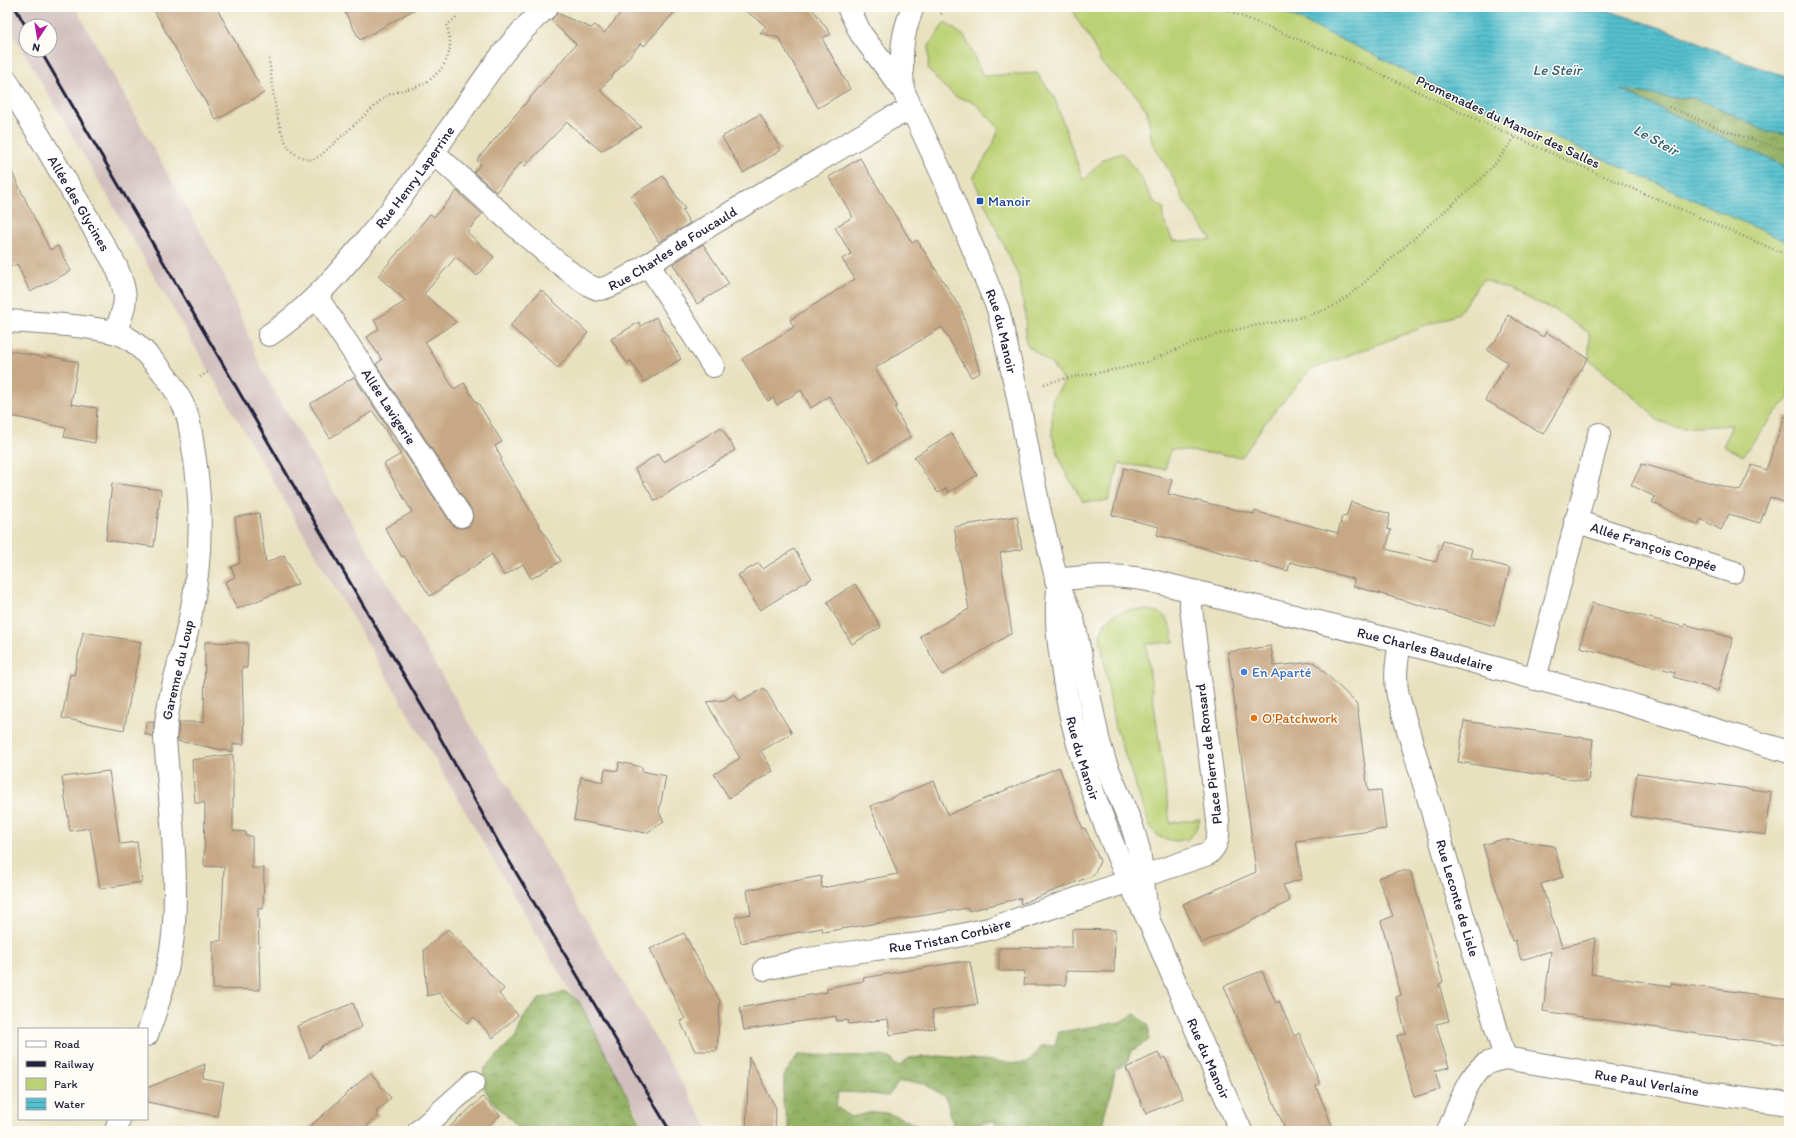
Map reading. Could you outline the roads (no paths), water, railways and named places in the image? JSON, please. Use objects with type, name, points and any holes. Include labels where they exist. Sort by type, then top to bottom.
[{"type":"street","name":"Rue Henry Laperrine","points":[[269,335],[302,311],[317,297],[386,218],[434,153],[496,64],[525,28],[547,7]]},
{"type":"street","name":"Rue du Manoir","points":[[848,7],[861,34],[903,90],[943,176],[993,293],[1003,326],[1040,513],[1057,582],[1055,612],[1056,626],[1063,677],[1076,740],[1087,777],[1136,878],[1148,920],[1241,1131]]},
{"type":"street","name":"Rue du Manoir","points":[[903,90],[902,43],[904,30],[913,7]]},
{"type":"street","name":"Allée des Glycines","points":[[7,81],[116,266],[123,282],[126,301],[115,332]]},
{"type":"street","name":"Rue Charles de Foucauld","points":[[434,153],[536,243],[590,286],[598,289],[613,285],[891,118],[911,110]]},
{"type":"street","points":[[648,264],[713,366]]},
{"type":"street","name":"Allée Lavigerie","points":[[317,297],[461,516]]},
{"type":"street","name":"Garenne du Loup","points":[[7,321],[79,326],[115,332],[126,337],[136,344],[155,363],[176,392],[185,409],[190,425],[200,504],[200,550],[197,582],[190,618],[169,702],[166,721],[165,739],[174,873],[173,935],[162,990],[148,1032]]},
{"type":"street","name":"Allée François Coppée","points":[[1535,678],[1599,434]]},
{"type":"street","name":"Allée François Coppée","points":[[1575,521],[1733,572]]},
{"type":"street","name":"Rue Charles Baudelaire","points":[[1057,582],[1083,576],[1119,576],[1148,580],[1400,642],[1535,678],[1712,728],[1789,752]]},
{"type":"street","name":"Place Pierre de Ronsard","points":[[1136,878],[1208,854],[1214,848],[1218,839],[1218,820],[1190,591]]},
{"type":"street","name":"Rue Leconte de Lisle","points":[[1400,642],[1395,682],[1398,696],[1505,1058]]},
{"type":"street","name":"Rue Tristan Corbière","points":[[765,969],[808,959],[920,944],[957,937],[1032,915],[1136,878]]},
{"type":"street","points":[[1448,1131],[1474,1076],[1483,1066],[1493,1060],[1505,1058]]},
{"type":"street","name":"Rue Paul Verlaine","points":[[1505,1058],[1714,1094],[1789,1104]]},
{"type":"street","points":[[419,1131],[474,1082]]},
{"type":"street","points":[[116,1131],[119,1120]]},
{"type":"water","name":"Le Steïr","points":[[1272,7],[1597,7],[1680,34],[1745,63],[1789,77],[1789,133],[1767,132],[1728,112],[1694,98],[1667,97],[1620,90],[1789,168],[1789,243],[1633,172],[1437,87],[1377,56]]},
{"type":"railway","points":[[15,7],[21,18]]},
{"type":"railway","points":[[45,58],[437,732],[502,849],[670,1131]]},
{"type":"place","name":"Manoir","points":[[980,201]]},
{"type":"place","name":"En Aparté","points":[[1244,672]]},
{"type":"place","name":"O'Patchwork","points":[[1254,718]]},
{"type":"water label","name":"Le Steir","points":[[1656,140]]}]
